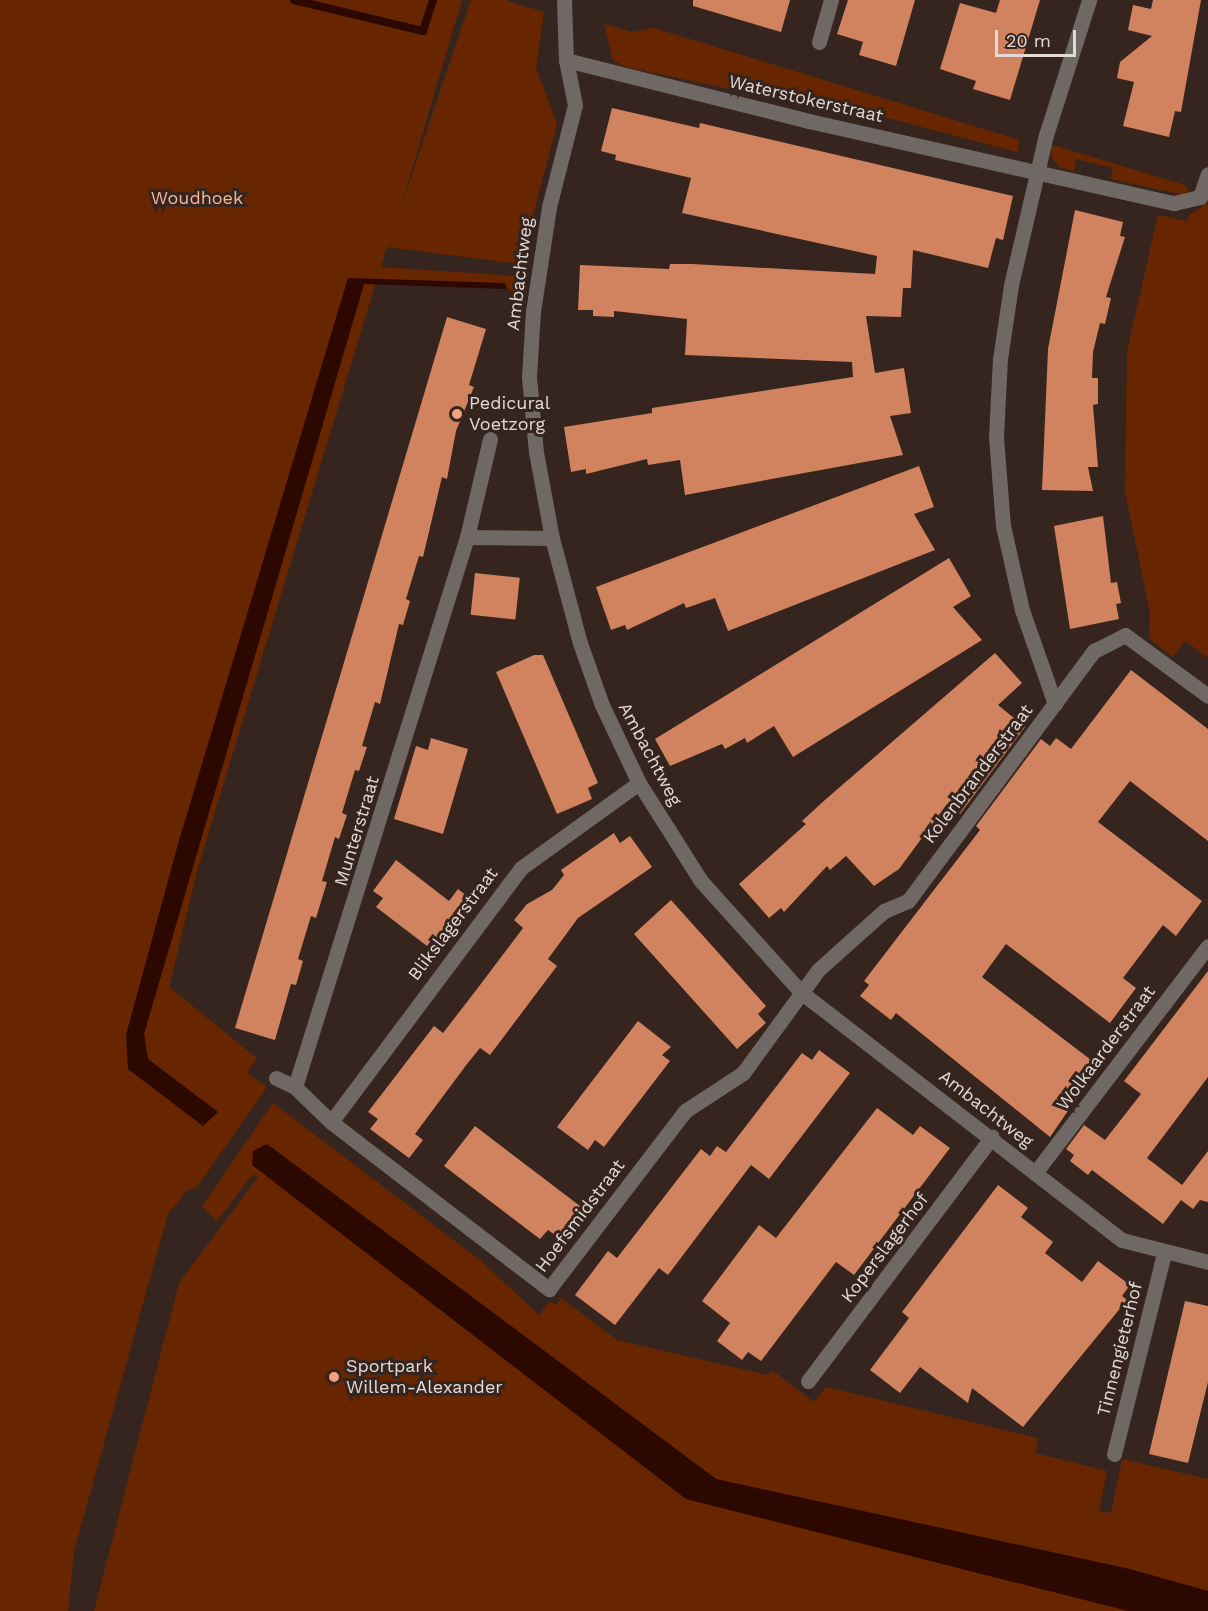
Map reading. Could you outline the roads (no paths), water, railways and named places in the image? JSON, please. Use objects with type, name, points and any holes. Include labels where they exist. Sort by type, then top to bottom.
[{"type":"street","points":[[819,42],[831,0]]},
{"type":"street","name":"Kolenbranderstraat","points":[[802,993],[818,970],[884,910],[908,901],[1055,704],[1022,610],[1003,525],[996,437],[1000,359],[1011,285],[1038,172],[1089,0]]},
{"type":"street","name":"Ambachtweg","points":[[563,2],[566,60],[575,105],[549,207],[529,377],[536,452],[552,538],[598,695],[639,783],[701,881],[802,993],[992,1137],[1122,1240],[1164,1253],[1208,1262]]},
{"type":"street","name":"Waterstokerstraat","points":[[566,60],[1174,203],[1200,197],[1208,174]]},
{"type":"street","name":"Munterstraat","points":[[295,1087],[467,537],[490,439]]},
{"type":"street","points":[[467,537],[552,538]]},
{"type":"street","points":[[1055,704],[1094,651],[1125,635],[1208,696]]},
{"type":"street","name":"Blikslagerstraat","points":[[331,1122],[521,868],[639,783]]},
{"type":"street","name":"Wolkaarderstraat","points":[[1035,1173],[1208,946]]},
{"type":"street","name":"Hoefsmidstraat","points":[[331,1122],[549,1289],[685,1111],[743,1072],[802,993]]},
{"type":"street","points":[[276,1078],[295,1087],[331,1122]]},
{"type":"street","name":"Koperslagerhof","points":[[807,1381],[992,1137]]},
{"type":"street","name":"Tinnengieterhof","points":[[1114,1454],[1164,1253]]},
{"type":"waterway","points":[[294,0],[423,31],[433,0]]},
{"type":"place","name":"Pedicural Voetzorg","points":[[457,414]]},
{"type":"place","name":"Sportpark Willem-Alexander","points":[[334,1377]]},
{"type":"park label","name":"Woudhoek","points":[[197,198]]}]
